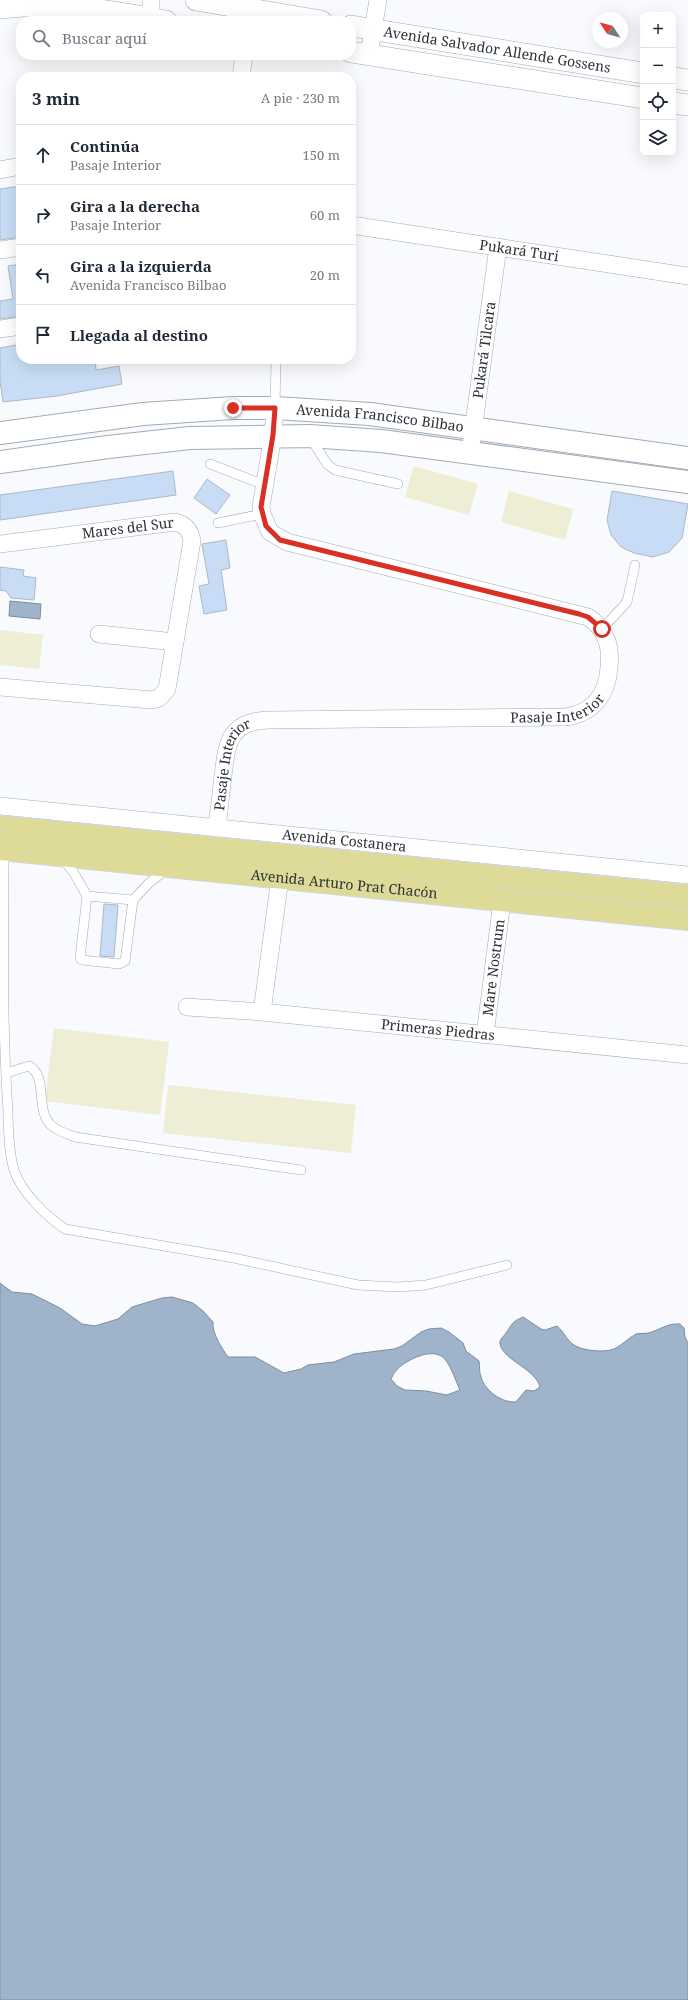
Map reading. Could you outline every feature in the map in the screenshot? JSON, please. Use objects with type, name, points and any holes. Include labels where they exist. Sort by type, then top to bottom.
[{"type":"main road","name":"Avenida Francisco Bilbao","points":[[0,433],[180,410],[275,408],[370,414],[688,458]]},
{"type":"main road","name":"Avenida Francisco Bilbao","points":[[0,462],[149,441],[273,435],[309,436],[381,441],[688,482]]},
{"type":"main road","name":"Avenida Arturo Prat Chacón","points":[[0,827],[688,896]]},
{"type":"main road","name":"Avenida Arturo Prat Chacón","points":[[2,850],[688,919]]},
{"type":"street","points":[[196,0],[291,16]]},
{"type":"street","points":[[360,53],[372,30],[378,0]]},
{"type":"street","points":[[0,8],[39,5],[156,13]]},
{"type":"street","name":"Avenida Salvador Allende Gossens","points":[[356,27],[640,73]]},
{"type":"street","name":"Avenida Salvador Allende Gossens","points":[[360,53],[640,98]]},
{"type":"street","points":[[242,72],[243,60]]},
{"type":"street","points":[[676,103],[688,105]]},
{"type":"street","points":[[0,170],[16,167]]},
{"type":"street","name":"Pukará Turi","points":[[356,226],[688,276]]},
{"type":"street","name":"Pukará Tilcara","points":[[470,453],[498,247]]},
{"type":"street","points":[[0,250],[16,248]]},
{"type":"street","points":[[0,329],[16,327]]},
{"type":"street","points":[[275,408],[273,435],[262,514],[270,532],[287,542],[579,614],[588,617],[602,629]]},
{"type":"street","name":"Mares del Sur","points":[[0,544],[175,522],[186,527],[191,534],[192,541],[167,689],[159,698],[152,700],[0,687]]},
{"type":"street","name":"Pasaje Interior","points":[[217,828],[227,747],[232,735],[242,725],[256,720],[576,716],[593,706],[599,700],[607,684],[610,654],[607,637],[602,629]]},
{"type":"street","points":[[99,634],[175,642]]},
{"type":"street","name":"Avenida Costanera","points":[[0,806],[688,875]]},
{"type":"street","points":[[262,1012],[280,878]]},
{"type":"street","name":"Mare Nostrum","points":[[486,1035],[502,901]]},
{"type":"street","name":"Primeras Piedras","points":[[187,1007],[262,1012],[688,1056]]},
{"type":"lane","points":[[275,408],[276,364]]},
{"type":"lane","points":[[309,436],[327,464],[335,470],[398,484]]},
{"type":"lane","points":[[210,464],[265,485]]},
{"type":"lane","points":[[218,522],[262,514]]},
{"type":"lane","points":[[602,629],[627,602],[635,565]]},
{"type":"lane","points":[[2,850],[6,1073],[10,1150],[14,1171],[32,1199],[48,1217],[64,1229],[234,1258],[358,1285],[398,1287],[426,1285],[507,1265]]},
{"type":"lane","points":[[61,857],[74,873],[87,896],[80,958],[82,960],[120,964],[125,961],[133,900],[149,882],[170,867]]},
{"type":"lane","points":[[87,896],[133,900]]},
{"type":"lane","points":[[6,1073],[29,1066],[35,1070],[38,1076],[44,1117],[52,1126],[75,1137],[302,1170]]},
{"type":"green space","points":[[414,466],[478,484],[469,515],[405,497]]},
{"type":"green space","points":[[509,491],[573,509],[565,540],[501,522]]},
{"type":"green space","points":[[0,630],[43,635],[39,669],[0,665]]},
{"type":"green space","points":[[54,1028],[169,1042],[160,1115],[45,1101]]},
{"type":"green space","points":[[168,1085],[356,1105],[351,1153],[163,1133]]},
{"type":"water","points":[[10,601],[41,604],[40,619],[9,616]]},
{"type":"water","points":[[0,1283],[12,1292],[32,1294],[60,1308],[82,1324],[95,1326],[118,1319],[132,1307],[162,1298],[172,1297],[193,1303],[213,1322],[216,1336],[228,1357],[255,1357],[284,1373],[301,1369],[308,1365],[334,1362],[354,1354],[394,1349],[402,1346],[421,1332],[429,1329],[441,1328],[449,1332],[463,1343],[466,1351],[479,1361],[481,1377],[486,1387],[500,1398],[511,1402],[516,1402],[526,1390],[534,1391],[540,1387],[537,1380],[507,1355],[500,1344],[501,1340],[513,1323],[523,1317],[541,1329],[545,1330],[557,1326],[574,1345],[586,1350],[597,1351],[612,1350],[636,1334],[652,1332],[675,1324],[680,1324],[684,1328],[685,1337],[688,1343],[688,2000],[0,2000]],"holes":[[[426,1354],[437,1354],[446,1360],[460,1390],[447,1395],[426,1391],[405,1390],[397,1386],[391,1379],[393,1374],[406,1362]]]},
{"type":"building","points":[[16,187],[16,238],[0,240],[0,189]]},
{"type":"building","points":[[16,265],[16,317],[0,319],[0,301],[13,299],[8,266]]},
{"type":"building","points":[[16,345],[16,364],[95,364],[96,370],[119,366],[122,384],[57,396],[3,402],[0,381],[0,348]]},
{"type":"building","points":[[173,471],[176,495],[0,520],[0,495]]},
{"type":"building","points":[[207,479],[230,495],[216,514],[194,498]]},
{"type":"building","points":[[612,491],[688,504],[682,538],[669,552],[653,557],[634,553],[621,547],[611,535],[607,520]]},
{"type":"building","points":[[226,540],[230,568],[221,570],[227,610],[204,614],[199,586],[209,584],[202,544]]},
{"type":"building","points":[[0,567],[24,570],[23,576],[36,578],[34,600],[11,598],[6,591],[0,590]]},
{"type":"building","points":[[104,904],[118,905],[114,957],[100,956]]},
{"type":"route","points":[[233,408],[275,408],[273,435],[261,507],[263,520],[266,526],[270,532],[280,540],[579,614],[588,617],[602,629]]}]
